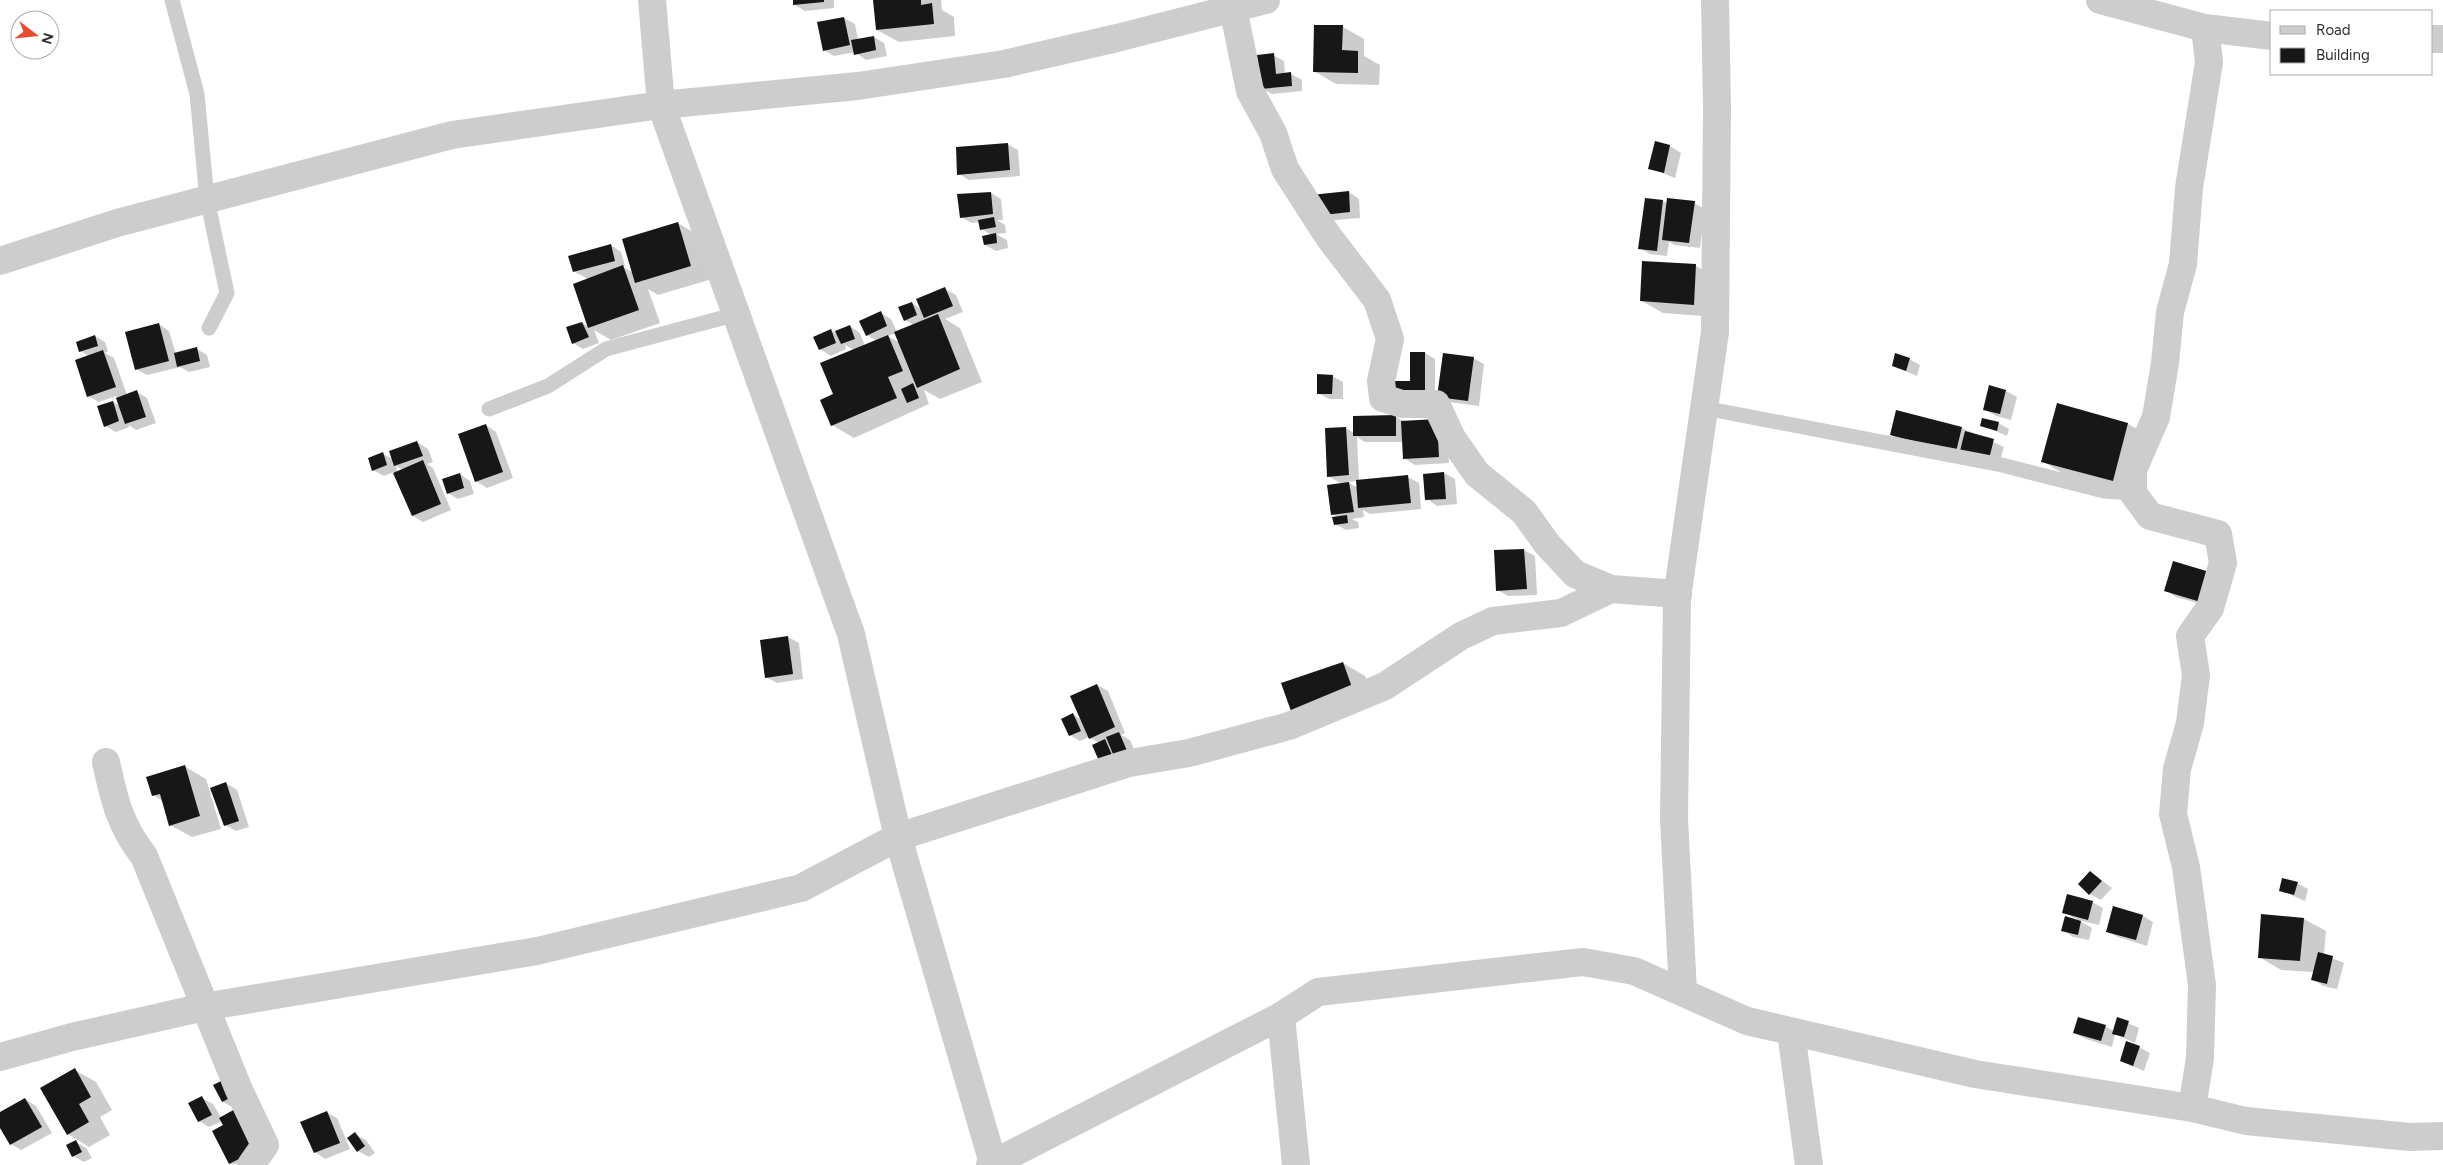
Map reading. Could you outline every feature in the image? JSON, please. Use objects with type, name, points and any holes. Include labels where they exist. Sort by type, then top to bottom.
[{"type":"street","points":[[652,0],[660,105],[852,634],[898,837],[992,1164],[1281,1016],[1318,992],[1583,962],[1634,971],[1747,1021],[1975,1074],[2192,1108],[2246,1121],[2410,1137],[2443,1136]]},
{"type":"street","points":[[0,261],[117,223],[452,135],[660,105],[858,86],[1004,64],[1266,0]]},
{"type":"street","points":[[1683,992],[1674,819],[1678,594],[1715,332],[1717,108],[1715,0]]},
{"type":"street","points":[[2100,0],[2205,28],[2270,36]]},
{"type":"street","points":[[1233,8],[1250,90],[1272,133],[1285,169],[1328,236],[1377,300],[1390,339],[1381,380],[1383,398],[1402,404],[1436,404],[1452,438],[1477,474],[1524,512],[1547,544],[1575,574],[1610,589],[1678,594]]},
{"type":"street","points":[[2192,1108],[2200,1058],[2202,984],[2186,867],[2173,814],[2177,770],[2190,723],[2196,675],[2190,636],[2210,608],[2223,563],[2218,534],[2150,516],[2133,493],[2133,470],[2156,417],[2165,364],[2170,312],[2183,264],[2189,188],[2209,62],[2205,28]]},
{"type":"street","points":[[0,1057],[72,1037],[204,1007],[537,951],[801,888],[898,837],[1129,763],[1189,752],[1289,726],[1385,686],[1461,636],[1493,621],[1561,613],[1610,589]]},
{"type":"street","points":[[106,762],[116,808],[130,839],[144,856],[204,1007],[239,1090],[265,1145],[251,1165]]},
{"type":"street","points":[[1281,1016],[1296,1165]]},
{"type":"street","points":[[1791,1032],[1809,1165]]},
{"type":"lane","points":[[172,0],[197,94],[208,199],[227,293],[210,328]]},
{"type":"lane","points":[[489,409],[548,386],[606,349],[736,314]]},
{"type":"lane","points":[[1704,408],[2002,466],[2104,491],[2133,493]]},
{"type":"building","points":[[793,0],[824,0],[824,2],[793,5]]},
{"type":"building","points":[[873,0],[921,0],[921,5],[932,3],[934,24],[876,30]]},
{"type":"building","points":[[844,17],[850,45],[823,51],[817,22]]},
{"type":"building","points":[[1314,25],[1343,25],[1342,50],[1358,51],[1358,73],[1313,72]]},
{"type":"building","points":[[874,36],[876,50],[854,55],[851,40]]},
{"type":"building","points":[[1274,53],[1276,74],[1291,72],[1292,86],[1260,89],[1257,55]]},
{"type":"building","points":[[1655,141],[1670,145],[1664,173],[1648,169]]},
{"type":"building","points":[[1008,143],[1010,170],[957,175],[956,147]]},
{"type":"building","points":[[1349,191],[1350,212],[1323,215],[1311,195]]},
{"type":"building","points":[[991,192],[993,214],[960,218],[957,194]]},
{"type":"building","points":[[1645,198],[1663,200],[1657,251],[1638,249]]},
{"type":"building","points":[[1667,198],[1695,201],[1689,243],[1662,240]]},
{"type":"building","points":[[994,217],[996,227],[980,230],[978,220]]},
{"type":"building","points":[[678,222],[691,266],[635,283],[622,239]]},
{"type":"building","points":[[996,233],[997,243],[984,245],[982,236]]},
{"type":"building","points":[[611,244],[615,261],[573,272],[568,256]]},
{"type":"building","points":[[1642,261],[1696,264],[1694,305],[1640,301]]},
{"type":"building","points":[[623,265],[639,310],[588,328],[573,284]]},
{"type":"building","points":[[945,287],[953,306],[924,318],[916,299]]},
{"type":"building","points":[[912,302],[917,315],[904,321],[898,307]]},
{"type":"building","points":[[881,311],[887,326],[866,336],[859,321]]},
{"type":"building","points":[[938,314],[960,369],[917,388],[894,332]]},
{"type":"building","points":[[582,322],[589,337],[572,344],[566,327]]},
{"type":"building","points":[[159,323],[169,361],[135,370],[125,332]]},
{"type":"building","points":[[850,325],[855,339],[841,344],[835,331]]},
{"type":"building","points":[[831,329],[836,343],[819,350],[813,337]]},
{"type":"building","points":[[95,335],[98,346],[79,352],[76,342]]},
{"type":"building","points":[[888,335],[903,371],[888,377],[897,398],[831,426],[820,400],[833,394],[820,363]]},
{"type":"building","points":[[197,347],[200,361],[177,367],[174,353]]},
{"type":"building","points":[[103,350],[116,387],[87,397],[75,360]]},
{"type":"building","points":[[1410,352],[1425,352],[1425,398],[1393,398],[1393,381],[1410,381]]},
{"type":"building","points":[[1443,353],[1474,357],[1468,401],[1437,397]]},
{"type":"building","points":[[1895,353],[1910,358],[1906,371],[1892,366]]},
{"type":"building","points":[[1317,374],[1333,375],[1332,394],[1317,394]]},
{"type":"building","points":[[913,383],[919,398],[907,403],[901,389]]},
{"type":"building","points":[[1989,385],[2006,390],[2000,414],[1983,410]]},
{"type":"building","points":[[137,390],[146,417],[125,424],[116,398]]},
{"type":"building","points":[[113,401],[119,421],[104,427],[97,406]]},
{"type":"building","points":[[2057,403],[2128,423],[2113,481],[2041,462]]},
{"type":"building","points":[[1896,410],[1962,427],[1956,452],[1890,435]]},
{"type":"building","points":[[1396,415],[1396,436],[1353,436],[1353,416]]},
{"type":"building","points":[[1982,418],[1999,422],[1997,431],[1980,426]]},
{"type":"building","points":[[1437,419],[1439,457],[1403,459],[1401,421]]},
{"type":"building","points":[[486,424],[503,472],[475,482],[458,434]]},
{"type":"building","points":[[1346,427],[1349,475],[1327,477],[1325,428]]},
{"type":"building","points":[[1965,431],[1994,439],[1989,459],[1960,451]]},
{"type":"building","points":[[417,441],[423,456],[394,466],[389,451]]},
{"type":"building","points":[[383,452],[387,465],[372,471],[368,458]]},
{"type":"building","points":[[423,460],[441,504],[412,516],[393,473]]},
{"type":"building","points":[[1444,472],[1446,499],[1425,500],[1423,474]]},
{"type":"building","points":[[460,473],[464,488],[447,494],[442,479]]},
{"type":"building","points":[[1408,475],[1411,503],[1358,508],[1356,480]]},
{"type":"building","points":[[1349,482],[1354,512],[1331,515],[1327,485]]},
{"type":"building","points":[[1347,515],[1348,523],[1334,525],[1332,517]]},
{"type":"building","points":[[1524,549],[1527,589],[1496,591],[1494,550]]},
{"type":"building","points":[[2173,561],[2213,573],[2204,603],[2164,591]]},
{"type":"building","points":[[788,636],[793,674],[765,678],[760,640]]},
{"type":"building","points":[[1343,662],[1354,693],[1292,714],[1281,683]]},
{"type":"building","points":[[1097,684],[1115,727],[1089,739],[1070,696]]},
{"type":"building","points":[[1073,713],[1081,731],[1069,736],[1061,719]]},
{"type":"building","points":[[1119,732],[1128,753],[1115,759],[1106,737]]},
{"type":"building","points":[[1105,739],[1112,755],[1099,761],[1092,745]]},
{"type":"building","points":[[185,765],[200,816],[169,826],[160,794],[152,796],[146,777]]},
{"type":"building","points":[[226,782],[239,821],[224,826],[210,788]]},
{"type":"building","points":[[2090,871],[2102,881],[2089,895],[2078,884]]},
{"type":"building","points":[[2282,878],[2298,882],[2294,895],[2279,891]]},
{"type":"building","points":[[2067,894],[2093,901],[2088,920],[2062,913]]},
{"type":"building","points":[[2113,906],[2143,915],[2136,940],[2106,932]]},
{"type":"building","points":[[2261,914],[2304,918],[2300,961],[2258,958]]},
{"type":"building","points":[[2065,916],[2081,921],[2078,935],[2061,931]]},
{"type":"building","points":[[2318,952],[2333,956],[2327,984],[2311,980]]},
{"type":"building","points":[[2078,1017],[2106,1025],[2101,1041],[2073,1033]]},
{"type":"building","points":[[2117,1017],[2129,1021],[2124,1037],[2112,1034]]},
{"type":"building","points":[[2126,1041],[2140,1046],[2133,1066],[2120,1061]]},
{"type":"building","points":[[75,1068],[91,1097],[79,1104],[89,1122],[67,1135],[40,1088]]},
{"type":"building","points":[[225,1079],[234,1096],[222,1102],[213,1085]]},
{"type":"building","points":[[202,1096],[212,1115],[198,1122],[188,1103]]},
{"type":"building","points":[[25,1098],[42,1127],[10,1145],[0,1128],[0,1112]]},
{"type":"building","points":[[237,1108],[259,1149],[229,1164],[212,1131],[223,1125],[219,1118]]},
{"type":"building","points":[[327,1111],[340,1143],[314,1153],[300,1122]]},
{"type":"building","points":[[355,1132],[365,1146],[357,1152],[347,1138]]},
{"type":"building","points":[[76,1140],[82,1152],[72,1157],[66,1145]]}]
